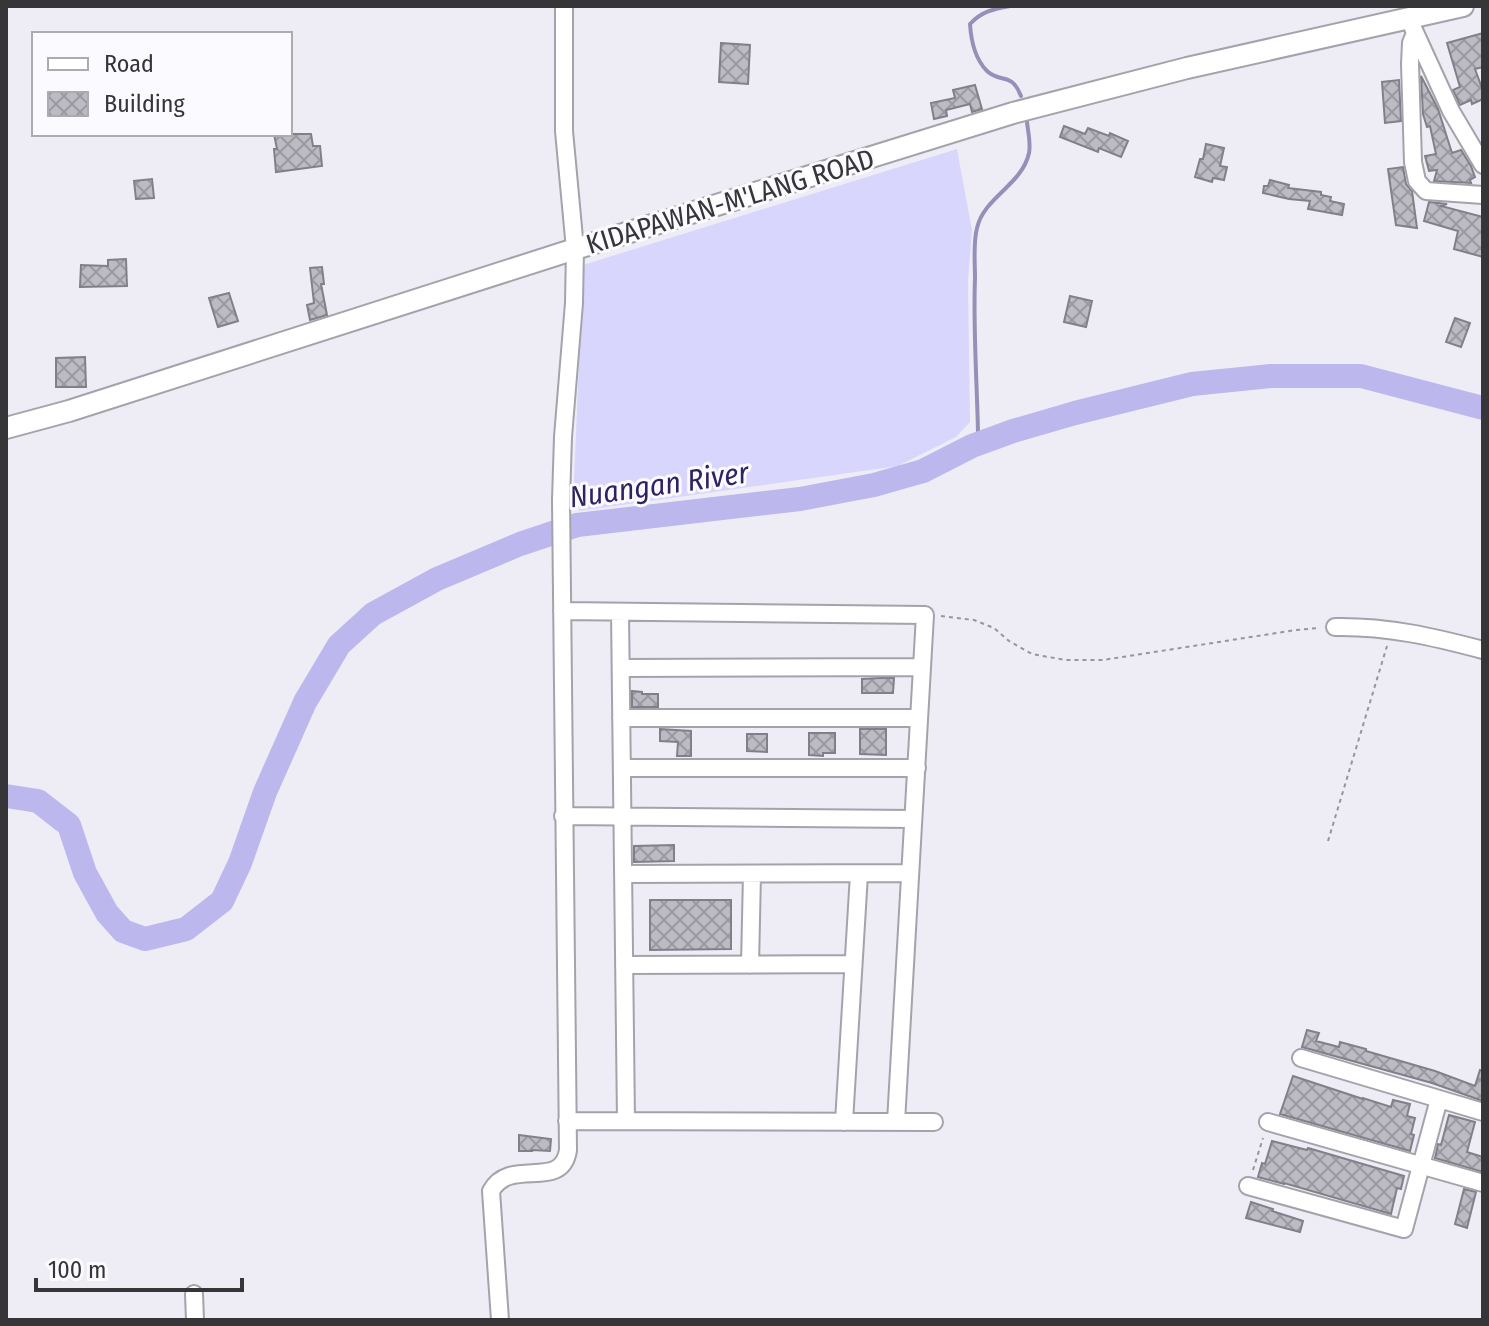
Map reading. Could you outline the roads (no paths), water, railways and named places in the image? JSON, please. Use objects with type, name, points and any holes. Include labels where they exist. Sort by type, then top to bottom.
[{"type":"main road","name":"KIDAPAWAN-M'LANG ROAD","points":[[6,428],[69,411],[1013,113],[1187,68],[1412,25],[1463,6]]},
{"type":"street","points":[[500,1320],[491,1191],[496,1182],[505,1176],[555,1170],[563,1166],[568,1150],[561,500],[575,249],[564,131],[564,6]]},
{"type":"street","points":[[1412,25],[1451,111],[1483,165]]},
{"type":"street","points":[[1412,25],[1413,162],[1417,181],[1426,191],[1483,195]]},
{"type":"street","points":[[562,611],[925,615],[896,1122]]},
{"type":"street","points":[[620,612],[626,1121]]},
{"type":"street","points":[[1335,627],[1392,629],[1483,650]]},
{"type":"street","points":[[621,668],[922,667]]},
{"type":"street","points":[[621,718],[919,718]]},
{"type":"street","points":[[622,768],[917,768]]},
{"type":"street","points":[[563,816],[913,819]]},
{"type":"street","points":[[623,874],[910,873]]},
{"type":"street","points":[[750,965],[752,874]]},
{"type":"street","points":[[844,1122],[859,874]]},
{"type":"street","points":[[624,965],[853,964]]},
{"type":"street","points":[[1301,1058],[1483,1112]]},
{"type":"street","points":[[1248,1186],[1404,1229],[1439,1099]]},
{"type":"street","points":[[567,1121],[934,1122]]},
{"type":"street","points":[[1268,1122],[1483,1183]]},
{"type":"street","points":[[194,1294],[195,1320]]},
{"type":"waterway","points":[[1010,6],[979,16],[970,24],[979,61],[992,75],[1013,83],[1021,96]]},
{"type":"waterway","points":[[972,446],[978,433],[974,317],[976,234],[987,208],[1025,164],[1030,149],[1027,122]]},
{"type":"waterway","name":"Nuangan River","points":[[6,796],[38,801],[69,825],[85,873],[107,913],[123,931],[145,939],[186,929],[222,901],[305,702],[339,645],[373,614],[437,579],[520,544],[577,525],[800,499],[874,485],[923,471],[972,446],[1013,431],[1192,384],[1271,376],[1361,376],[1483,408]]}]
